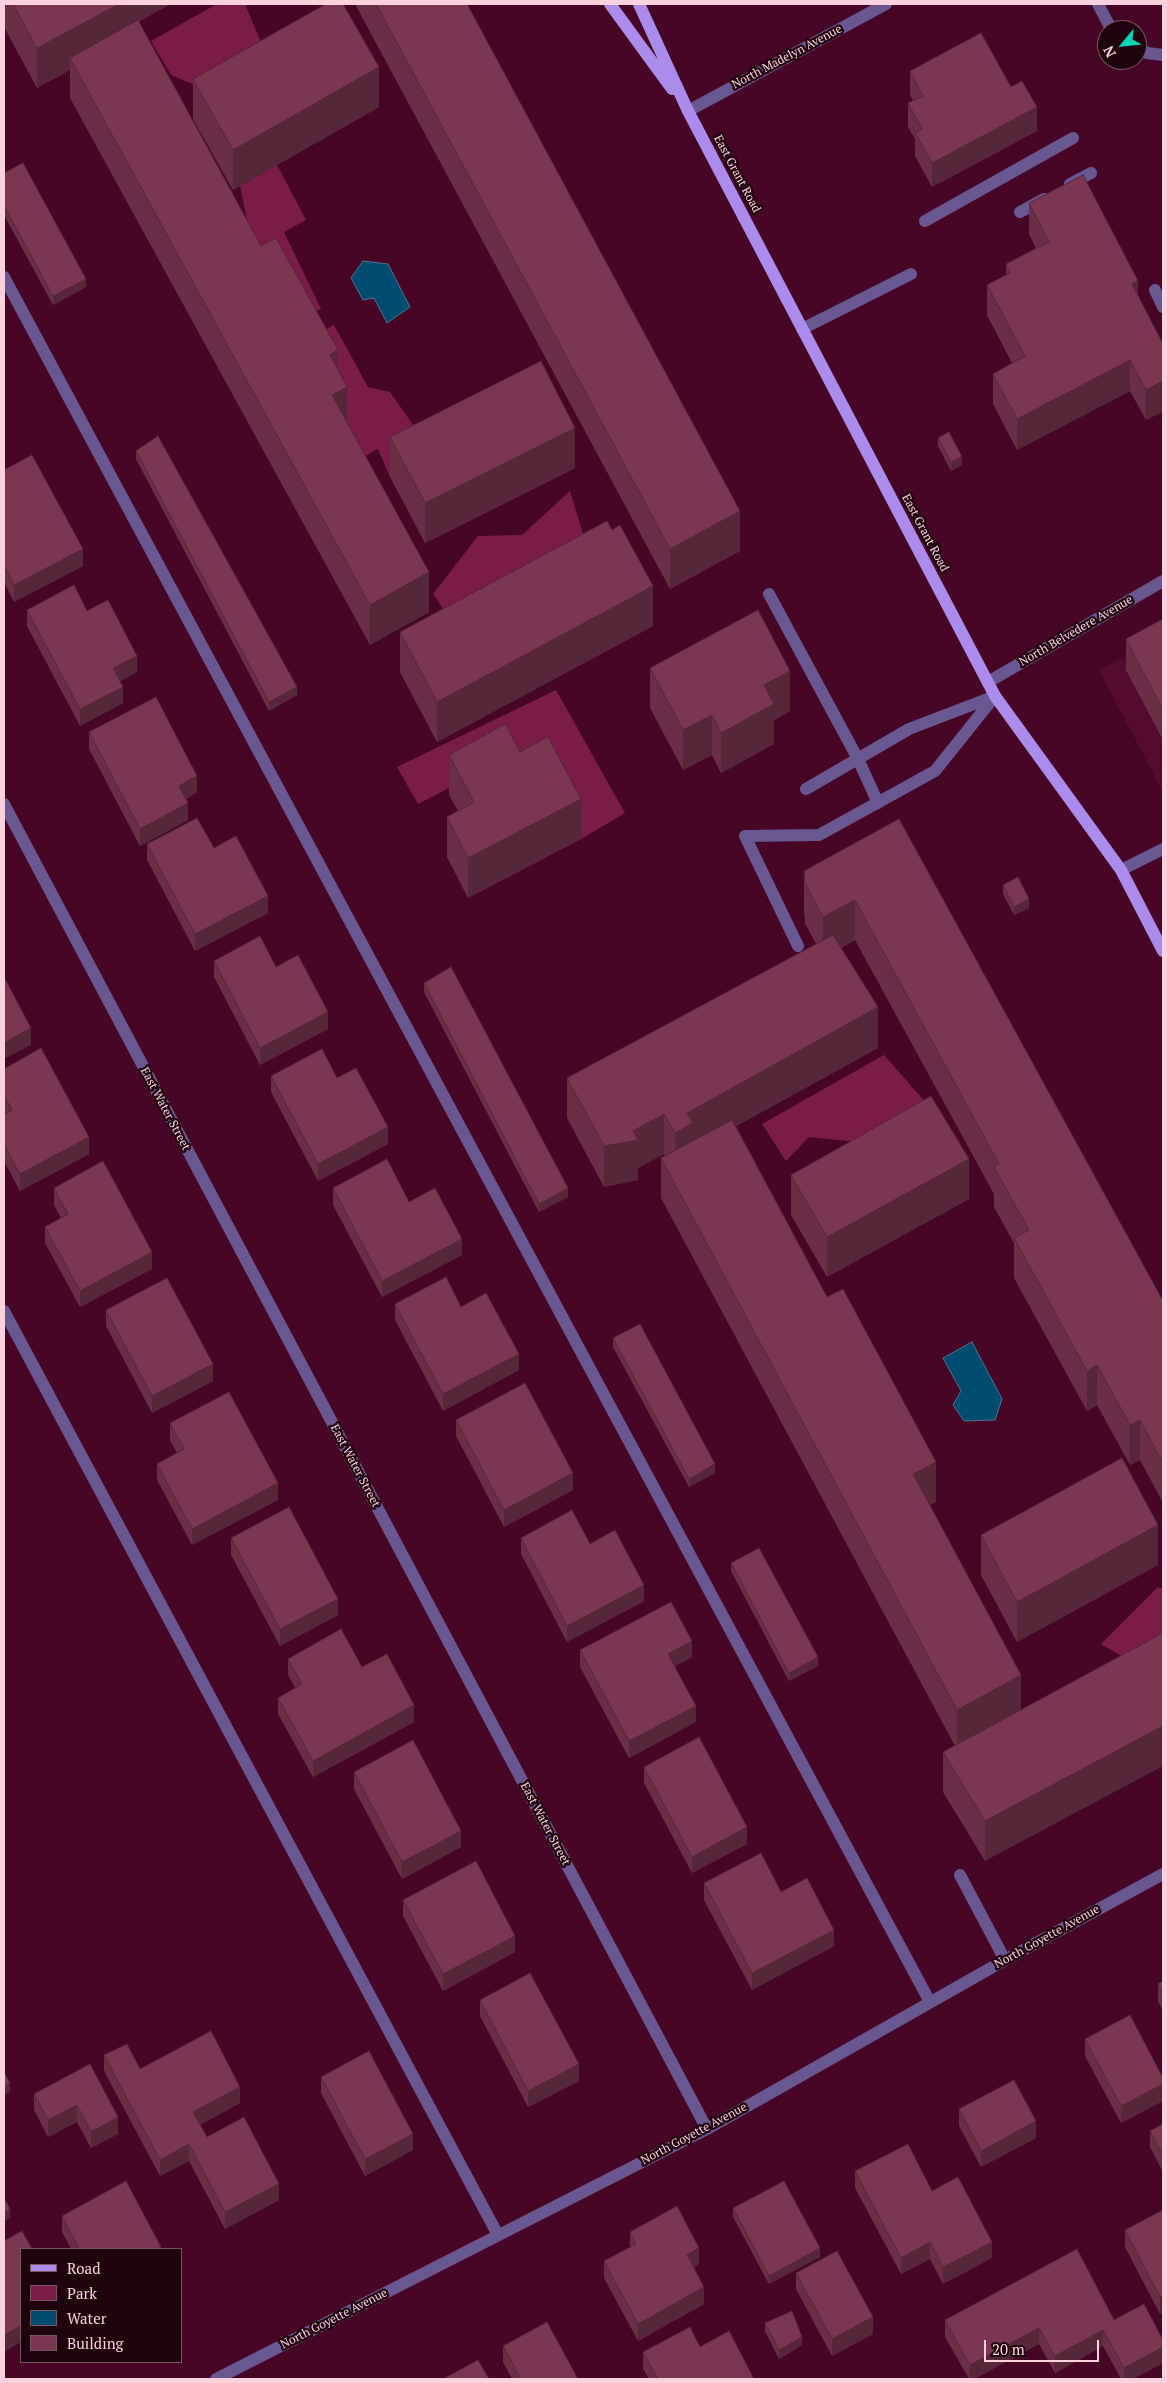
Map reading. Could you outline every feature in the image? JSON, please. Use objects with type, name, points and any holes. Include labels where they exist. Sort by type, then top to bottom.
[{"type":"main road","name":"East Grant Road","points":[[610,4],[688,111]]},
{"type":"main road","name":"East Grant Road","points":[[639,4],[688,111],[988,682],[996,696],[1121,870],[1163,951]]},
{"type":"street","name":"North Madelyn Avenue","points":[[688,111],[886,4]]},
{"type":"street","points":[[1098,4],[1106,20]]},
{"type":"street","points":[[1147,53],[1163,55]]},
{"type":"street","points":[[925,221],[1072,138]]},
{"type":"street","points":[[1020,212],[1091,172]]},
{"type":"street","points":[[802,329],[911,274]]},
{"type":"street","points":[[4,277],[930,2002]]},
{"type":"street","points":[[1155,290],[1163,307]]},
{"type":"street","name":"North Belvedere Avenue","points":[[988,682],[1163,581]]},
{"type":"street","points":[[770,594],[858,759],[878,803]]},
{"type":"street","points":[[806,789],[910,729],[996,696]]},
{"type":"street","points":[[798,946],[745,836],[819,835],[878,803],[935,771],[996,696]]},
{"type":"street","name":"East Water Street","points":[[4,804],[707,2129]]},
{"type":"street","points":[[1121,870],[1163,849]]},
{"type":"street","points":[[4,1311],[498,2235]]},
{"type":"street","name":"North Goyette Avenue","points":[[216,2379],[707,2129],[1005,1960],[1163,1874]]},
{"type":"street","points":[[960,1875],[1005,1960]]},
{"type":"shaded area","points":[[1163,636],[1163,792],[1099,670]]},
{"type":"green space","points":[[217,4],[245,4],[270,64],[214,93],[171,75],[151,41]]},
{"type":"green space","points":[[277,165],[306,220],[284,232],[321,309],[299,320],[258,274],[240,186]]},
{"type":"green space","points":[[334,325],[368,387],[390,392],[434,455],[390,477],[378,449],[365,456],[347,427],[309,338]]},
{"type":"green space","points":[[570,491],[588,550],[453,623],[433,594],[478,536],[522,535]]},
{"type":"green space","points":[[556,690],[625,813],[581,839],[508,758],[418,804],[397,767]]},
{"type":"green space","points":[[884,1055],[940,1119],[889,1145],[809,1137],[786,1161],[762,1124]]},
{"type":"green space","points":[[1158,1587],[1163,1589],[1163,1673],[1157,1677],[1101,1644]]},
{"type":"water","points":[[363,261],[388,264],[410,307],[387,323],[374,298],[363,300],[351,278]]},
{"type":"water","points":[[972,1342],[1002,1399],[995,1420],[964,1421],[953,1405],[961,1391],[943,1358]]},
{"type":"building","points":[[13,4],[119,4],[37,48]]},
{"type":"building","points":[[326,4],[343,4],[379,67],[233,150],[193,79]]},
{"type":"building","points":[[376,4],[467,4],[740,511],[670,549]]},
{"type":"building","points":[[138,20],[261,246],[276,238],[338,350],[330,355],[347,387],[332,395],[429,572],[370,605],[70,58]]},
{"type":"building","points":[[981,33],[1011,87],[1022,81],[1037,107],[932,163],[915,133],[922,129],[908,103],[923,96],[910,71]]},
{"type":"building","points":[[23,163],[86,279],[53,296],[4,206],[4,173]]},
{"type":"building","points":[[1083,175],[1138,281],[1132,284],[1163,344],[1163,381],[1146,390],[1130,360],[1017,419],[993,374],[1025,356],[987,285],[1010,273],[1006,264],[1049,242],[1029,203]]},
{"type":"building","points":[[541,361],[575,428],[425,503],[390,437]]},
{"type":"building","points":[[949,432],[962,457],[951,462],[938,438]]},
{"type":"building","points":[[158,436],[297,687],[269,702],[136,451]]},
{"type":"building","points":[[32,455],[83,549],[14,585],[4,566],[4,470]]},
{"type":"building","points":[[607,521],[612,530],[620,525],[653,586],[437,702],[400,632]]},
{"type":"building","points":[[74,585],[87,611],[108,600],[137,656],[113,668],[123,687],[80,709],[27,610]]},
{"type":"building","points":[[758,610],[790,671],[764,685],[774,704],[721,733],[712,715],[683,730],[650,668]]},
{"type":"building","points":[[1163,619],[1163,710],[1126,639]]},
{"type":"building","points":[[156,697],[197,776],[179,786],[188,803],[140,829],[89,732]]},
{"type":"building","points":[[505,724],[520,752],[548,737],[581,799],[468,858],[447,817],[474,802],[449,755]]},
{"type":"building","points":[[197,818],[214,848],[236,836],[268,896],[195,934],[147,844]]},
{"type":"building","points":[[899,819],[1163,1301],[1163,1463],[1140,1420],[1130,1425],[1097,1365],[1087,1371],[1014,1238],[1029,1230],[994,1167],[999,1164],[855,900],[823,917],[805,883],[804,871]]},
{"type":"building","points":[[1018,877],[1029,899],[1014,907],[1003,885]]},
{"type":"building","points":[[833,935],[878,1007],[687,1113],[693,1123],[675,1133],[664,1114],[633,1131],[638,1140],[604,1146],[567,1078]]},
{"type":"building","points":[[260,936],[276,967],[298,955],[328,1012],[260,1048],[214,961]]},
{"type":"building","points":[[451,967],[568,1188],[539,1204],[424,983]]},
{"type":"building","points":[[4,977],[31,1028],[4,1043]]},
{"type":"building","points":[[41,1048],[89,1137],[20,1174],[4,1144],[4,1115],[12,1110],[4,1095],[4,1069]]},
{"type":"building","points":[[322,1049],[337,1078],[356,1068],[388,1127],[318,1164],[271,1076]]},
{"type":"building","points":[[931,1096],[969,1159],[827,1237],[791,1175]]},
{"type":"building","points":[[732,1120],[827,1297],[843,1289],[936,1462],[913,1474],[1021,1675],[957,1710],[661,1158]]},
{"type":"building","points":[[387,1159],[409,1202],[435,1188],[462,1239],[382,1281],[333,1188]]},
{"type":"building","points":[[103,1161],[152,1252],[80,1291],[45,1227],[68,1214],[54,1188]]},
{"type":"building","points":[[446,1277],[461,1307],[486,1293],[519,1354],[443,1394],[395,1304]]},
{"type":"building","points":[[167,1278],[213,1364],[152,1396],[106,1310]]},
{"type":"building","points":[[640,1324],[715,1464],[689,1479],[613,1338]]},
{"type":"building","points":[[525,1383],[573,1473],[504,1510],[456,1420]]},
{"type":"building","points":[[229,1392],[278,1483],[192,1529],[157,1464],[184,1449],[170,1423]]},
{"type":"building","points":[[1122,1458],[1158,1525],[1017,1602],[981,1535]]},
{"type":"building","points":[[289,1507],[338,1599],[280,1629],[231,1538]]},
{"type":"building","points":[[572,1510],[590,1544],[615,1530],[644,1585],[567,1626],[521,1538]]},
{"type":"building","points":[[759,1548],[818,1657],[789,1673],[731,1563]]},
{"type":"building","points":[[671,1602],[692,1641],[668,1654],[696,1706],[629,1741],[580,1650]]},
{"type":"building","points":[[341,1629],[362,1667],[387,1654],[414,1705],[313,1761],[278,1698],[302,1684],[288,1659]]},
{"type":"building","points":[[1163,1633],[1163,1726],[985,1821],[943,1752]]},
{"type":"building","points":[[699,1737],[747,1827],[692,1857],[644,1767]]},
{"type":"building","points":[[413,1740],[461,1831],[402,1862],[354,1772]]},
{"type":"building","points":[[761,1853],[781,1892],[807,1878],[834,1930],[752,1973],[704,1883]]},
{"type":"building","points":[[476,1861],[515,1936],[443,1974],[403,1900]]},
{"type":"building","points":[[530,1973],[579,2064],[528,2091],[480,2000]]},
{"type":"building","points":[[1163,1981],[1163,1995],[1158,1984]]},
{"type":"building","points":[[1130,2015],[1163,2078],[1163,2084],[1121,2106],[1085,2039]]},
{"type":"building","points":[[211,2031],[240,2087],[193,2112],[207,2137],[244,2117],[279,2184],[225,2212],[189,2144],[160,2160],[104,2055],[127,2044],[140,2069]]},
{"type":"building","points":[[369,2051],[413,2134],[365,2159],[321,2077]]},
{"type":"building","points":[[90,2064],[118,2117],[91,2132],[77,2105],[48,2120],[34,2094]]},
{"type":"building","points":[[4,2072],[10,2083],[4,2087]]},
{"type":"building","points":[[1014,2080],[1036,2121],[981,2151],[959,2109]]},
{"type":"building","points":[[1163,2124],[1163,2156],[1150,2131]]},
{"type":"building","points":[[908,2144],[932,2191],[958,2177],[992,2242],[943,2267],[930,2242],[901,2258],[855,2171]]},
{"type":"building","points":[[126,2181],[161,2247],[78,2248],[62,2216]]},
{"type":"building","points":[[784,2181],[820,2248],[769,2276],[733,2208]]},
{"type":"building","points":[[4,2198],[10,2209],[4,2213]]},
{"type":"building","points":[[677,2206],[699,2248],[687,2255],[704,2287],[638,2324],[604,2261],[636,2244],[630,2232]]},
{"type":"building","points":[[1163,2210],[1163,2296],[1160,2297],[1125,2230]]},
{"type":"building","points":[[22,2231],[31,2248],[20,2248],[20,2327],[4,2335],[4,2241]]},
{"type":"building","points":[[1077,2249],[1114,2320],[1144,2304],[1163,2340],[1163,2347],[1124,2368],[1103,2330],[1055,2356],[1039,2328],[970,2365],[945,2320]]},
{"type":"building","points":[[837,2251],[873,2317],[832,2339],[796,2273]]},
{"type":"building","points":[[792,2311],[802,2337],[779,2350],[765,2323]]},
{"type":"building","points":[[547,2322],[578,2379],[521,2379],[503,2346]]},
{"type":"building","points":[[690,2327],[700,2347],[729,2331],[754,2379],[658,2379],[643,2352]]},
{"type":"building","points":[[478,2360],[489,2379],[443,2379]]}]
